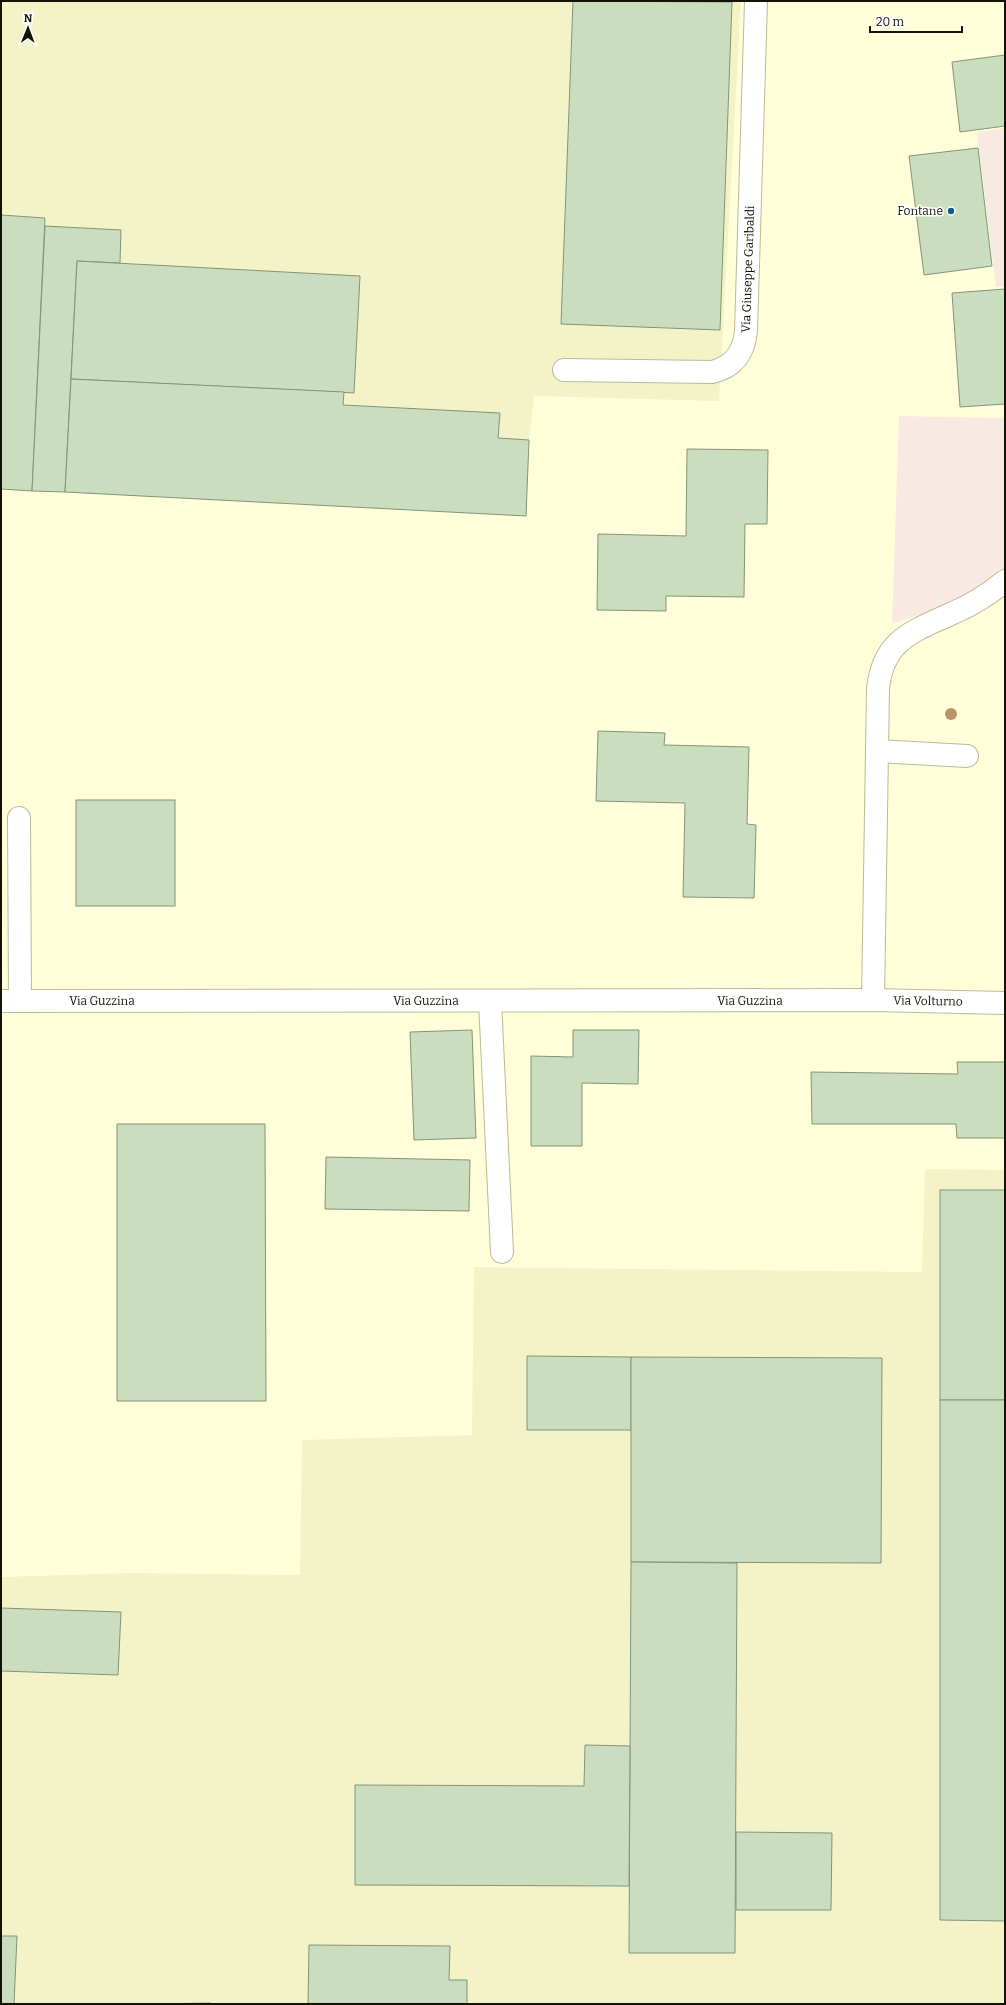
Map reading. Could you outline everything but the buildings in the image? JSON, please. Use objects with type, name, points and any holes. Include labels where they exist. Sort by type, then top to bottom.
[{"type":"street","name":"Via Giuseppe Garibaldi","points":[[564,370],[712,372],[727,367],[739,356],[743,348],[746,331],[756,1]]},
{"type":"street","points":[[873,1000],[879,679],[884,665],[898,642],[908,633],[954,613],[986,596],[1005,581]]},
{"type":"street","points":[[877,751],[967,756]]},
{"type":"street","points":[[11,1001],[19,818]]},
{"type":"street","name":"Via Volturno","points":[[850,1001],[873,1000],[1005,1003]]},
{"type":"street","name":"Via Guzzina","points":[[11,1001],[850,1001]]},
{"type":"street","points":[[490,1001],[502,1252]]},
{"type":"shaded area","points":[[1,1],[741,1],[719,401],[534,396],[529,440],[526,516],[1,489]]},
{"type":"shaded area","points":[[1005,128],[1005,286],[996,287],[977,132]]},
{"type":"shaded area","points":[[899,416],[1005,418],[1005,569],[983,592],[892,624]]},
{"type":"shaded area","points":[[925,1169],[1005,1170],[1005,2004],[1,2004],[1,1577],[131,1573],[300,1575],[302,1440],[472,1435],[474,1267],[922,1272]]},
{"type":"place","name":"Fontane","points":[[951,211]]}]
